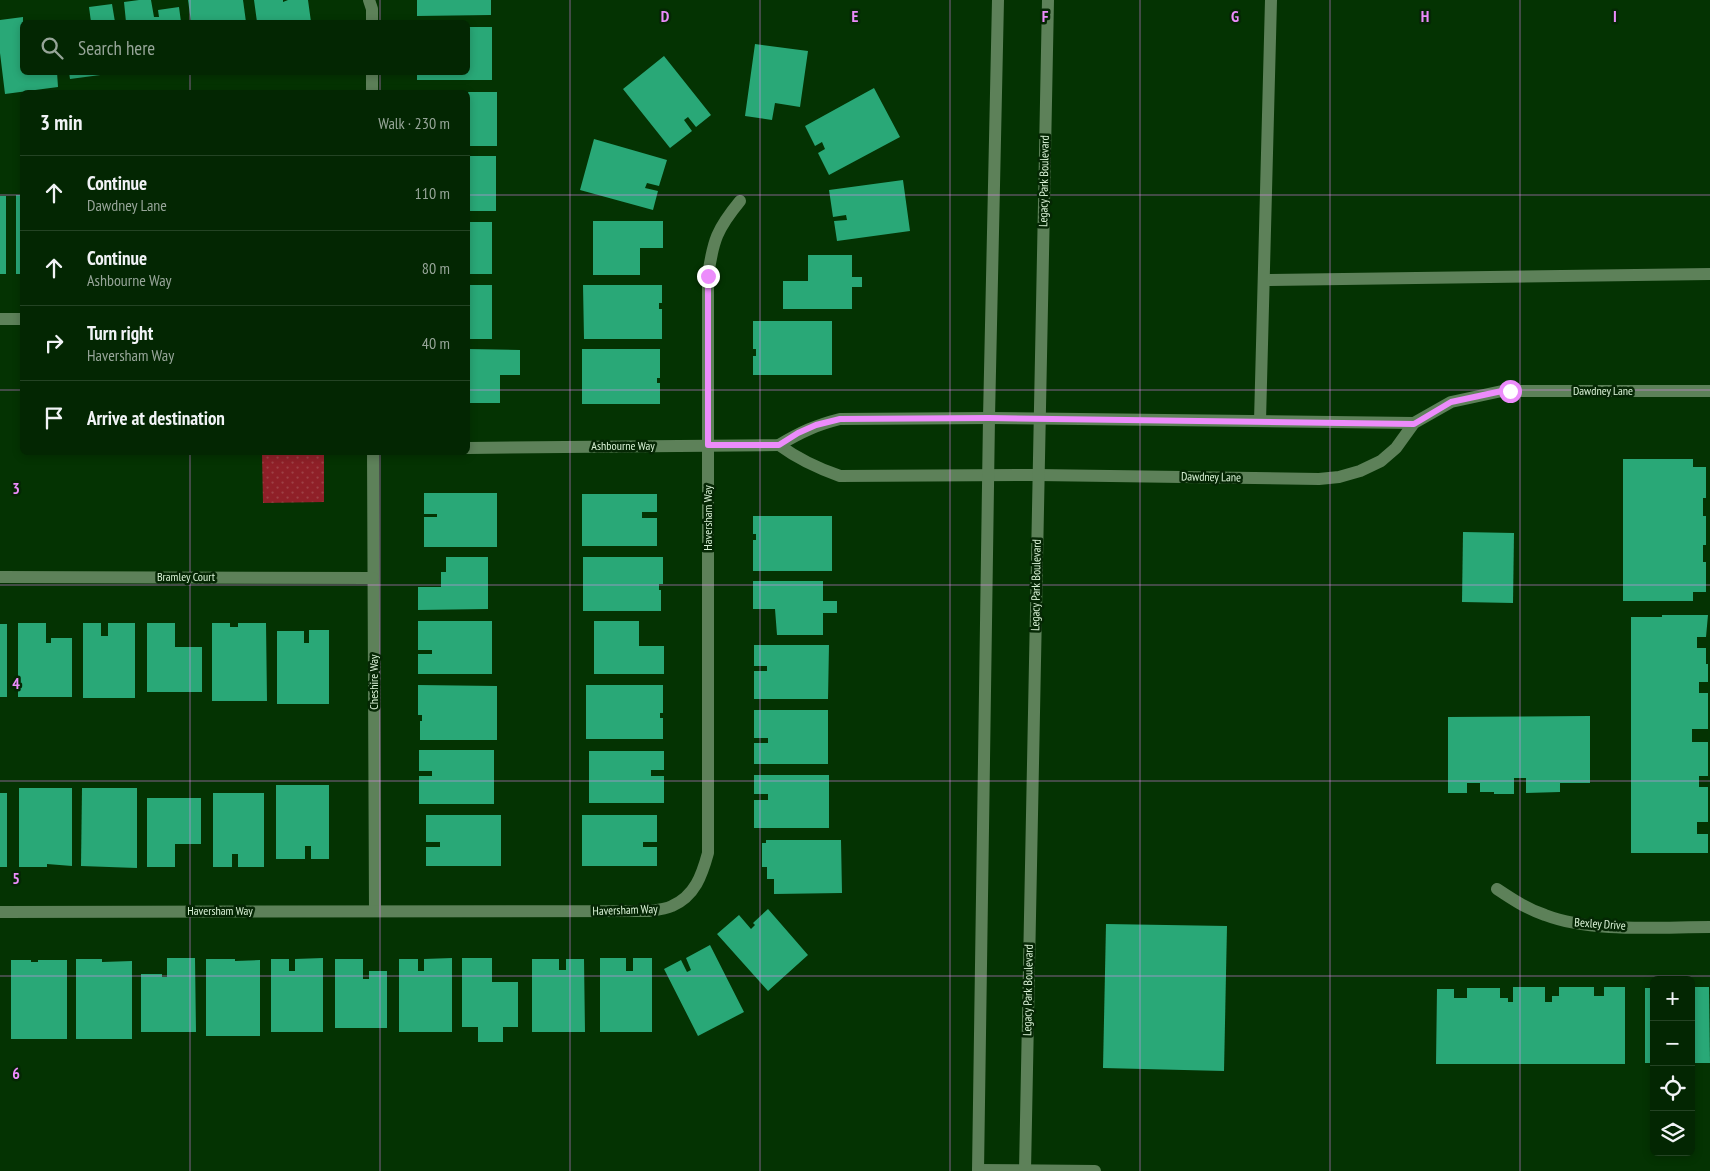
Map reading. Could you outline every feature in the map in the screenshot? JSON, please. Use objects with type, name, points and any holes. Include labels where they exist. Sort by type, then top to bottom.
[{"type":"street","points":[[369,0],[372,20]]},
{"type":"street","points":[[998,0],[988,475],[978,1171],[1094,1171]]},
{"type":"street","name":"Legacy Park Boulevard","points":[[1025,1171],[1048,0]]},
{"type":"street","points":[[1260,421],[1271,0]]},
{"type":"street","points":[[372,75],[372,90]]},
{"type":"street","name":"Haversham Way","points":[[0,912],[650,911],[672,907],[691,894],[702,876],[708,853],[708,276],[712,250],[718,231],[740,201]]},
{"type":"street","points":[[1264,280],[1710,274]]},
{"type":"street","points":[[0,319],[20,319]]},
{"type":"street","name":"Dawdney Lane","points":[[988,475],[1319,479],[1360,471],[1381,461],[1396,448],[1414,424],[1451,402],[1502,391],[1710,391]]},
{"type":"street","points":[[988,475],[840,476],[819,469],[797,458],[779,445],[798,433],[816,425],[840,419],[1039,418],[1414,424]]},
{"type":"street","name":"Ashbourne Way","points":[[470,448],[779,445]]},
{"type":"street","name":"Cheshire Way","points":[[373,455],[375,911]]},
{"type":"street","name":"Bramley Court","points":[[0,577],[373,578]]},
{"type":"street","name":"Bexley Drive","points":[[1498,889],[1518,903],[1545,915],[1571,923],[1599,927],[1710,927]]},
{"type":"shaded area","points":[[262,455],[324,455],[324,502],[263,503]]},
{"type":"building","points":[[151,0],[154,17],[159,17],[158,10],[179,7],[181,20],[126,20],[124,2]]},
{"type":"building","points":[[188,0],[243,0],[246,20],[191,20]]},
{"type":"building","points":[[254,0],[283,0],[283,2],[288,0],[308,0],[311,20],[257,20]]},
{"type":"building","points":[[417,0],[491,0],[491,15],[417,16]]},
{"type":"building","points":[[112,4],[115,20],[91,20],[89,7]]},
{"type":"building","points":[[23,17],[23,20],[20,20],[20,75],[57,75],[58,87],[20,90],[20,92],[5,94],[0,53],[0,20]]},
{"type":"building","points":[[470,27],[492,27],[492,80],[417,80],[417,75],[470,75]]},
{"type":"building","points":[[755,44],[808,51],[800,107],[775,103],[772,120],[745,116]]},
{"type":"building","points":[[664,56],[711,115],[696,127],[688,117],[684,120],[692,131],[670,148],[623,89]]},
{"type":"building","points":[[69,75],[100,75],[70,79]]},
{"type":"building","points":[[874,88],[900,137],[829,175],[818,153],[825,149],[822,142],[815,146],[805,126]]},
{"type":"building","points":[[470,92],[497,92],[497,146],[470,146]]},
{"type":"building","points":[[594,139],[667,160],[659,186],[647,183],[645,188],[658,191],[653,210],[580,190]]},
{"type":"building","points":[[470,156],[496,156],[496,211],[470,211]]},
{"type":"building","points":[[903,180],[910,231],[837,241],[834,221],[847,220],[846,215],[833,217],[829,190]]},
{"type":"building","points":[[16,195],[20,195],[20,274],[16,274]]},
{"type":"building","points":[[0,196],[6,196],[6,274],[0,274]]},
{"type":"building","points":[[593,221],[663,221],[663,248],[640,248],[640,275],[593,275]]},
{"type":"building","points":[[470,222],[492,222],[492,274],[470,274]]},
{"type":"building","points":[[808,255],[852,255],[852,277],[862,277],[862,287],[852,287],[852,309],[783,309],[783,281],[808,281]]},
{"type":"building","points":[[470,285],[492,285],[492,339],[470,339]]},
{"type":"building","points":[[583,285],[662,285],[662,303],[659,303],[659,309],[662,309],[662,339],[584,339]]},
{"type":"building","points":[[753,321],[832,321],[832,375],[753,375],[753,356],[756,356],[756,349],[753,349]]},
{"type":"building","points":[[470,349],[520,350],[520,375],[500,375],[500,403],[470,403]]},
{"type":"building","points":[[582,349],[660,349],[660,378],[657,378],[657,383],[660,383],[660,404],[582,404]]},
{"type":"building","points":[[1623,459],[1693,459],[1693,467],[1706,467],[1706,498],[1703,498],[1703,516],[1706,516],[1706,545],[1703,545],[1703,562],[1706,562],[1706,592],[1693,592],[1693,601],[1623,601]]},
{"type":"building","points":[[424,493],[497,493],[497,547],[424,547],[424,517],[437,517],[437,514],[424,514]]},
{"type":"building","points":[[582,494],[657,494],[657,512],[642,512],[642,518],[657,518],[657,546],[582,546]]},
{"type":"building","points":[[753,516],[832,516],[832,571],[753,571],[753,540],[756,540],[756,534],[753,534]]},
{"type":"building","points":[[1463,532],[1514,533],[1513,603],[1462,602]]},
{"type":"building","points":[[446,557],[488,557],[488,609],[418,610],[418,587],[441,587],[441,572],[446,572]]},
{"type":"building","points":[[583,557],[663,557],[663,584],[659,584],[659,590],[661,590],[661,611],[583,611]]},
{"type":"building","points":[[753,581],[823,581],[823,601],[837,601],[837,613],[823,613],[823,635],[777,635],[775,609],[753,609]]},
{"type":"building","points":[[1662,615],[1708,615],[1706,637],[1697,637],[1697,648],[1706,648],[1708,682],[1699,682],[1699,693],[1708,693],[1708,729],[1692,729],[1692,742],[1708,742],[1708,776],[1699,776],[1699,787],[1708,787],[1708,822],[1697,822],[1697,834],[1708,834],[1708,853],[1631,853],[1631,617],[1662,617]]},
{"type":"building","points":[[418,621],[492,621],[492,674],[418,674],[418,654],[432,654],[432,650],[418,650]]},
{"type":"building","points":[[594,621],[639,621],[639,646],[664,646],[664,674],[594,674]]},
{"type":"building","points":[[18,623],[46,623],[46,643],[51,643],[51,638],[72,638],[72,697],[18,697]]},
{"type":"building","points":[[83,623],[101,623],[101,636],[108,636],[108,623],[135,623],[135,698],[83,698]]},
{"type":"building","points":[[147,623],[175,623],[175,647],[202,647],[202,692],[147,692]]},
{"type":"building","points":[[212,623],[230,623],[230,627],[238,627],[238,623],[266,623],[267,701],[212,701]]},
{"type":"building","points":[[0,624],[7,624],[7,697],[0,697]]},
{"type":"building","points":[[309,630],[329,630],[329,704],[277,704],[277,631],[304,631],[304,643],[309,643]]},
{"type":"building","points":[[754,645],[829,645],[828,699],[754,699],[754,671],[767,671],[767,666],[754,666]]},
{"type":"building","points":[[418,685],[497,686],[497,740],[420,740],[420,721],[422,721],[422,715],[418,715]]},
{"type":"building","points":[[586,685],[663,685],[663,713],[660,713],[660,718],[663,718],[663,739],[586,739]]},
{"type":"building","points":[[754,710],[828,710],[828,764],[754,764],[754,743],[768,743],[768,738],[754,738]]},
{"type":"building","points":[[1590,716],[1590,783],[1560,783],[1560,792],[1526,793],[1526,778],[1514,778],[1514,794],[1480,792],[1480,783],[1467,783],[1467,793],[1448,793],[1448,717]]},
{"type":"building","points":[[419,750],[494,750],[494,804],[419,804],[419,776],[432,776],[432,771],[419,771]]},
{"type":"building","points":[[589,751],[664,751],[664,770],[651,770],[651,776],[664,776],[664,803],[589,803]]},
{"type":"building","points":[[754,775],[829,775],[829,828],[754,828],[754,800],[768,800],[768,794],[754,794]]},
{"type":"building","points":[[276,785],[329,785],[329,859],[311,859],[311,846],[305,846],[305,859],[276,859]]},
{"type":"building","points":[[19,788],[72,788],[72,866],[47,864],[47,867],[19,867]]},
{"type":"building","points":[[82,788],[137,788],[137,868],[81,866]]},
{"type":"building","points":[[0,793],[7,793],[7,867],[0,867]]},
{"type":"building","points":[[213,793],[264,793],[264,867],[238,867],[238,854],[232,854],[232,867],[213,867]]},
{"type":"building","points":[[147,798],[201,798],[201,844],[175,844],[175,867],[147,867]]},
{"type":"building","points":[[426,815],[501,815],[501,866],[426,866],[426,847],[440,847],[440,842],[426,842]]},
{"type":"building","points":[[582,815],[657,815],[657,842],[643,842],[643,847],[657,847],[657,866],[582,866]]},
{"type":"building","points":[[766,840],[841,840],[842,893],[774,894],[774,879],[767,879],[767,867],[762,867],[762,843],[766,843]]},
{"type":"building","points":[[768,909],[808,955],[768,991],[717,934],[739,915],[751,929],[755,925],[753,923]]},
{"type":"building","points":[[1106,924],[1227,926],[1224,1071],[1103,1068]]},
{"type":"building","points":[[710,945],[744,1012],[698,1036],[664,969],[681,960],[687,972],[691,970],[686,958]]},
{"type":"building","points":[[167,958],[195,958],[196,1032],[141,1032],[141,974],[162,974],[162,977],[167,977]]},
{"type":"building","points":[[323,958],[323,1032],[271,1032],[271,959],[289,959],[289,971],[295,971],[295,959]]},
{"type":"building","points":[[452,958],[452,1032],[399,1032],[399,959],[418,959],[418,971],[424,971],[424,959]]},
{"type":"building","points":[[462,958],[492,958],[492,982],[518,982],[518,1027],[503,1027],[503,1042],[478,1042],[478,1027],[462,1027]]},
{"type":"building","points":[[600,958],[626,958],[626,971],[633,971],[633,958],[652,958],[652,1032],[600,1032]]},
{"type":"building","points":[[76,959],[102,959],[102,962],[132,961],[132,1039],[76,1039]]},
{"type":"building","points":[[206,959],[260,960],[260,1036],[206,1036]]},
{"type":"building","points":[[335,959],[363,959],[363,979],[369,979],[369,971],[387,971],[387,1028],[335,1028]]},
{"type":"building","points":[[532,959],[559,959],[559,970],[566,970],[566,959],[584,959],[585,1032],[532,1032]]},
{"type":"building","points":[[11,960],[38,962],[38,960],[67,960],[67,1039],[11,1039]]},
{"type":"building","points":[[1513,987],[1545,987],[1545,1002],[1552,1002],[1552,996],[1559,996],[1559,987],[1594,987],[1594,996],[1604,996],[1604,987],[1625,987],[1625,1064],[1436,1064],[1437,989],[1454,989],[1454,998],[1467,998],[1467,988],[1500,988],[1500,998],[1508,998],[1508,1002],[1513,1002]]},
{"type":"building","points":[[1695,987],[1709,987],[1710,1063],[1695,1063]]},
{"type":"building","points":[[1645,988],[1650,988],[1650,1063],[1645,1063]]},
{"type":"route","points":[[708,276],[708,445],[779,445],[798,433],[816,425],[840,419],[989,418],[1414,424],[1451,402],[1510,391]]}]
